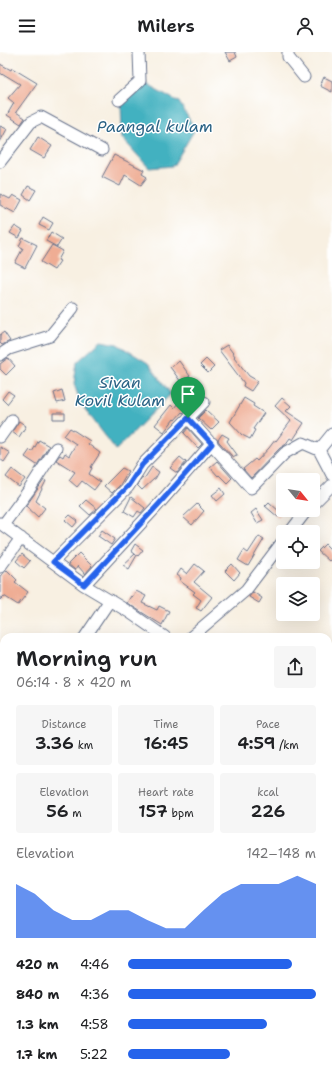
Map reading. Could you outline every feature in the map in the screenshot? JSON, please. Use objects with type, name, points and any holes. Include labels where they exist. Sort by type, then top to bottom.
[{"type":"street","points":[[119,100],[140,81],[139,52]]},
{"type":"street","points":[[288,52],[288,57],[304,77]]},
{"type":"street","points":[[0,162],[31,122],[41,117],[102,150]]},
{"type":"street","points":[[0,354],[9,349],[50,336],[73,308]]},
{"type":"street","points":[[53,562],[128,486],[142,465],[204,402]]},
{"type":"street","points":[[188,418],[251,488],[285,454],[303,443],[319,450],[332,476]]},
{"type":"street","points":[[0,438],[12,420]]},
{"type":"street","points":[[319,450],[332,434]]},
{"type":"street","points":[[84,585],[212,444]]},
{"type":"street","points":[[56,448],[29,490],[2,524],[84,585],[129,612],[159,633]]},
{"type":"street","points":[[320,497],[332,485]]},
{"type":"street","points":[[295,525],[302,517]]},
{"type":"street","points":[[0,567],[21,538]]},
{"type":"street","points":[[196,633],[246,590],[276,550]]},
{"type":"street","points":[[88,633],[110,600]]},
{"type":"water","name":"Paangal kulam","points":[[143,82],[179,102],[195,129],[173,166],[149,168],[122,138],[121,101]]},
{"type":"water","name":"Sivan Kovil Kulam","points":[[101,341],[117,344],[148,363],[171,394],[116,450],[81,404],[74,384],[77,362]]},
{"type":"building","points":[[225,52],[235,52],[237,57],[230,61]]},
{"type":"building","points":[[0,64],[11,70],[12,68],[37,83],[16,112],[25,118],[21,124],[7,115],[14,103],[8,98],[20,84],[0,73]]},
{"type":"building","points":[[324,77],[332,81],[332,92],[320,86]]},
{"type":"building","points":[[0,126],[7,129],[0,142]]},
{"type":"building","points":[[38,137],[52,146],[44,158],[30,150]]},
{"type":"building","points":[[114,155],[144,170],[142,174],[147,177],[141,185],[125,175],[120,186],[102,177]]},
{"type":"building","points":[[28,186],[36,190],[30,200],[23,195]]},
{"type":"building","points":[[0,194],[10,199],[13,195],[22,200],[15,213],[0,205]]},
{"type":"building","points":[[43,217],[53,223],[49,230],[39,225]]},
{"type":"building","points":[[15,226],[23,231],[19,238],[10,233]]},
{"type":"building","points":[[51,232],[62,239],[57,247],[46,241]]},
{"type":"building","points":[[23,238],[37,245],[25,268],[15,263],[23,248],[19,246]]},
{"type":"building","points":[[52,245],[63,251],[58,260],[60,261],[54,270],[41,262]]},
{"type":"building","points":[[4,332],[10,341],[2,345],[0,343],[0,335]]},
{"type":"building","points":[[227,345],[235,356],[234,357],[249,376],[258,381],[251,391],[243,386],[244,383],[219,350]]},
{"type":"building","points":[[8,358],[15,366],[6,375],[0,369],[0,364]]},
{"type":"building","points":[[206,359],[214,367],[208,373],[200,365]]},
{"type":"building","points":[[179,361],[190,376],[181,382],[170,367]]},
{"type":"building","points":[[62,390],[65,401],[57,403],[54,393]]},
{"type":"building","points":[[8,391],[14,395],[7,404],[2,399]]},
{"type":"building","points":[[244,398],[264,413],[253,429],[255,430],[250,439],[242,435],[230,422]]},
{"type":"building","points":[[282,398],[291,406],[286,411],[304,423],[293,440],[290,438],[285,445],[280,448],[251,478],[243,469],[255,459],[257,461],[275,440],[276,441],[291,421],[275,406]]},
{"type":"building","points":[[179,402],[188,409],[183,413],[182,412],[175,420],[174,419],[164,432],[155,425],[171,405],[174,408]]},
{"type":"building","points":[[206,410],[219,422],[211,430],[198,418]]},
{"type":"building","points":[[53,413],[65,413],[65,419],[53,419]]},
{"type":"building","points":[[19,421],[26,426],[19,437],[12,432]]},
{"type":"building","points":[[70,428],[90,441],[88,444],[100,453],[91,467],[92,468],[89,474],[100,482],[94,490],[82,481],[77,487],[69,480],[75,472],[56,460],[60,455],[63,457],[65,453],[69,456],[76,444],[64,436]]},
{"type":"building","points":[[188,428],[202,444],[198,448],[184,433]]},
{"type":"building","points":[[222,434],[229,438],[227,441],[238,456],[236,455],[233,457],[219,442],[218,440]]},
{"type":"building","points":[[39,440],[49,446],[37,465],[25,457],[30,450],[32,452]]},
{"type":"building","points":[[0,447],[10,453],[4,462],[0,459]]},
{"type":"building","points":[[180,457],[186,462],[177,473],[170,468]]},
{"type":"building","points":[[217,461],[232,478],[227,483],[210,467]]},
{"type":"building","points":[[152,467],[159,472],[155,479],[142,490],[137,485],[142,477],[144,479]]},
{"type":"building","points":[[122,468],[128,471],[120,485],[112,493],[104,486]]},
{"type":"building","points":[[12,469],[25,479],[19,487],[6,477]]},
{"type":"building","points":[[44,480],[46,481],[36,501],[45,508],[38,517],[26,506]]},
{"type":"building","points":[[221,488],[225,494],[217,501],[212,495]]},
{"type":"building","points":[[131,497],[145,508],[141,513],[138,511],[134,517],[124,511]]},
{"type":"building","points":[[86,500],[97,509],[90,515],[80,506]]},
{"type":"building","points":[[269,502],[276,508],[276,515],[265,506]]},
{"type":"building","points":[[197,504],[204,511],[192,525],[183,517]]},
{"type":"building","points":[[256,509],[263,520],[257,523],[251,513]]},
{"type":"building","points":[[70,515],[78,521],[73,527],[65,520]]},
{"type":"building","points":[[102,530],[115,539],[111,545],[98,536]]},
{"type":"building","points":[[259,536],[264,539],[248,566],[238,560],[244,550],[248,553]]},
{"type":"building","points":[[135,544],[143,550],[138,556],[137,555],[129,569],[123,565],[135,554],[131,551]]},
{"type":"building","points":[[325,544],[332,551],[332,558],[329,561],[320,553],[320,549]]},
{"type":"building","points":[[79,553],[92,566],[85,574],[78,566],[75,570],[68,564]]},
{"type":"building","points":[[22,554],[30,561],[24,568],[16,561]]},
{"type":"building","points":[[195,564],[204,571],[194,582],[212,597],[201,611],[196,608],[201,600],[193,594],[195,592],[180,581],[181,578],[177,575],[181,569],[187,574]]},
{"type":"building","points":[[232,564],[240,573],[234,580],[225,571]]},
{"type":"building","points":[[7,570],[17,580],[15,582],[28,592],[18,605],[4,596],[0,600],[0,576]]},
{"type":"building","points":[[136,591],[146,596],[142,603],[157,610],[159,606],[169,611],[162,625],[127,603]]},
{"type":"building","points":[[253,592],[262,598],[259,603],[249,597]]},
{"type":"route","points":[[188,418],[212,444],[84,585],[53,562],[128,486],[142,465],[188,418]]}]
